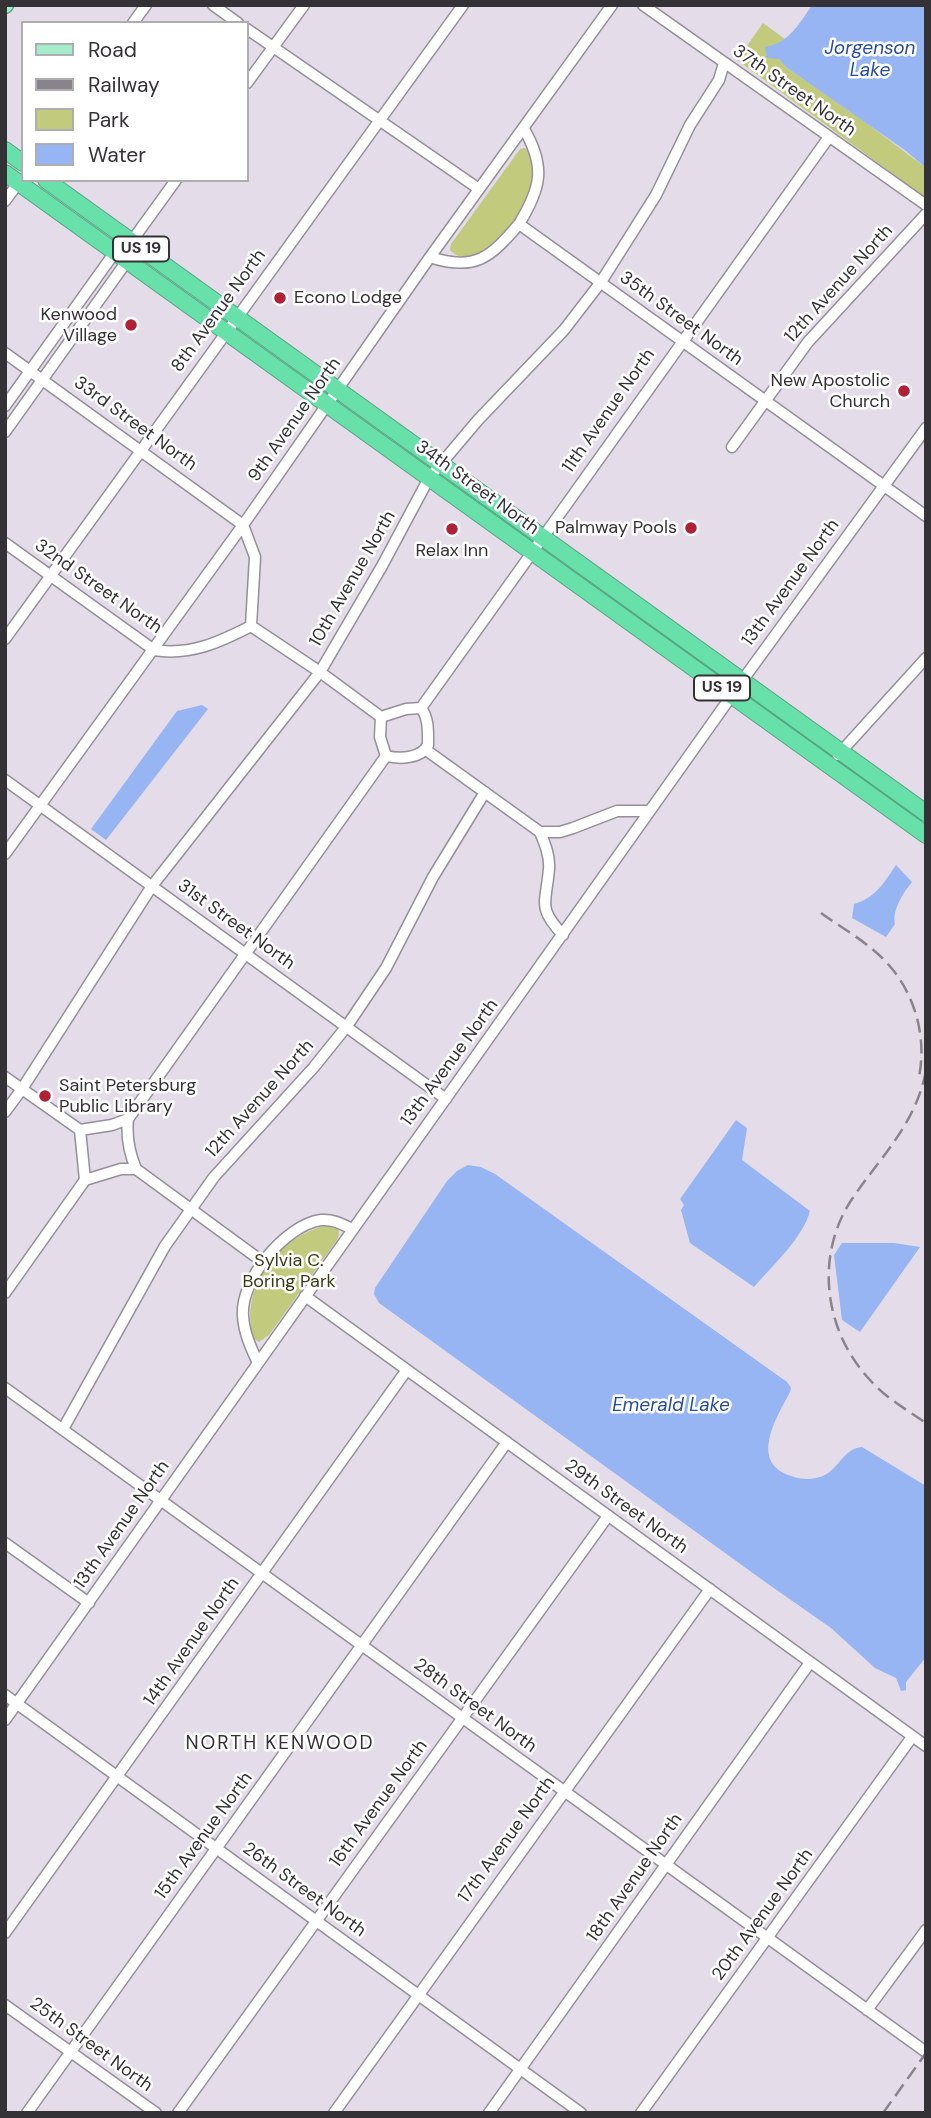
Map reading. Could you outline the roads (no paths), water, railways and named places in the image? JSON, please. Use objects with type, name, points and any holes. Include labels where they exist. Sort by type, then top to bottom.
[{"type":"highway","points":[[5,150],[21,162]]},
{"type":"highway","name":"34th Street North","points":[[12,177],[926,835]]},
{"type":"highway","name":"34th Street North","points":[[49,182],[926,813]]},
{"type":"highway","points":[[632,623],[642,609]]},
{"type":"street","points":[[134,21],[146,5]]},
{"type":"street","points":[[213,5],[235,21]]},
{"type":"street","points":[[248,82],[304,5]]},
{"type":"street","name":"8th Avenue North","points":[[5,639],[463,5]]},
{"type":"street","name":"9th Avenue North","points":[[5,854],[243,525],[430,257],[612,5]]},
{"type":"street","name":"37th Street North","points":[[643,5],[926,205]]},
{"type":"street","points":[[248,30],[479,190]]},
{"type":"street","name":"10th Avenue North","points":[[5,1112],[152,886],[320,672],[382,566],[429,478],[479,418],[564,330],[601,282],[656,195],[690,125],[719,80],[724,63]]},
{"type":"street","points":[[430,257],[451,264],[467,263],[487,256],[504,242],[519,224],[535,195],[539,165],[535,148],[524,129]]},
{"type":"street","name":"11th Avenue North","points":[[421,708],[681,340],[829,137]]},
{"type":"street","points":[[5,201],[12,177]]},
{"type":"street","points":[[5,406],[175,182]]},
{"type":"street","name":"12th Avenue North","points":[[732,447],[808,342],[926,214]]},
{"type":"street","name":"35th Street North","points":[[519,224],[926,516]]},
{"type":"street","points":[[5,432],[42,380],[121,256]]},
{"type":"street","name":"33rd Street North","points":[[5,353],[243,525]]},
{"type":"street","name":"13th Avenue North","points":[[5,1720],[732,695],[926,428]]},
{"type":"street","points":[[243,525],[255,557],[251,626],[320,672],[381,718]]},
{"type":"street","name":"32nd Street North","points":[[5,544],[154,649],[178,653],[228,638],[251,626]]},
{"type":"street","points":[[828,765],[926,658]]},
{"type":"street","points":[[381,718],[399,711],[421,708],[428,732],[426,750],[408,757],[386,756]]},
{"type":"street","points":[[381,718],[380,737],[386,756]]},
{"type":"street","points":[[426,750],[540,832],[549,867],[545,906],[548,918],[563,935]]},
{"type":"street","points":[[263,1262],[136,1169],[128,1144],[128,1119],[386,756]]},
{"type":"street","name":"31st Street North","points":[[5,780],[446,1099]]},
{"type":"street","name":"12th Avenue North","points":[[63,1429],[108,1351],[136,1294],[190,1209],[246,1139],[314,1068],[347,1026],[386,968],[433,877],[485,792]]},
{"type":"street","points":[[540,832],[560,832],[617,811],[650,811]]},
{"type":"street","points":[[5,1077],[80,1130],[95,1129],[128,1119]]},
{"type":"street","points":[[80,1130],[85,1181]]},
{"type":"street","points":[[5,1293],[85,1181],[121,1169],[136,1169]]},
{"type":"street","points":[[258,1363],[245,1331],[243,1314],[246,1296],[263,1262],[282,1242],[311,1223],[323,1220],[337,1222],[352,1229]]},
{"type":"street","name":"29th Street North","points":[[305,1296],[809,1664],[926,1746]]},
{"type":"street","name":"14th Avenue North","points":[[5,1933],[407,1371]]},
{"type":"street","name":"28th Street North","points":[[5,1388],[926,2052]]},
{"type":"street","name":"15th Avenue North","points":[[27,2113],[507,1442]]},
{"type":"street","name":"16th Avenue North","points":[[178,2113],[608,1516]]},
{"type":"street","points":[[5,1543],[89,1603]]},
{"type":"street","name":"17th Avenue North","points":[[334,2113],[709,1589]]},
{"type":"street","name":"18th Avenue North","points":[[489,2113],[809,1664]]},
{"type":"street","name":"26th Street North","points":[[5,1695],[581,2113]]},
{"type":"street","name":"20th Avenue North","points":[[641,2113],[912,1737]]},
{"type":"street","points":[[867,2010],[926,1930]]},
{"type":"street","name":"25th Street North","points":[[5,2005],[156,2113]]},
{"type":"water","name":"Jorgenson Lake","points":[[812,5],[926,5],[926,168],[786,67],[779,59],[767,58],[765,47],[787,37]]},
{"type":"water","points":[[202,705],[208,709],[106,840],[91,829],[177,711]]},
{"type":"water","points":[[896,865],[912,882],[899,902],[895,924],[886,937],[852,918],[854,904],[873,894]]},
{"type":"water","points":[[736,1120],[747,1128],[742,1160],[810,1211],[794,1241],[754,1287],[690,1243],[681,1210],[684,1205],[680,1199]]},
{"type":"water","name":"Emerald Lake","points":[[468,1165],[481,1167],[495,1174],[787,1382],[791,1388],[790,1392],[773,1426],[768,1450],[778,1469],[799,1478],[819,1477],[829,1473],[851,1451],[862,1447],[926,1486],[926,1657],[906,1682],[906,1690],[901,1691],[896,1678],[875,1668],[831,1628],[379,1303],[374,1294],[375,1288],[447,1181]]},
{"type":"water","points":[[842,1243],[894,1243],[920,1247],[860,1332],[842,1320],[834,1255]]},
{"type":"railway","points":[[821,913],[880,956],[897,975],[912,1003],[920,1034],[921,1066],[918,1081]]},
{"type":"railway","points":[[926,1071],[906,1124],[852,1199],[840,1221],[832,1245],[829,1269],[834,1317],[855,1361],[883,1393],[926,1423]]},
{"type":"railway","points":[[883,2113],[926,2053]]},
{"type":"place","name":"Econo Lodge","points":[[280,298]]},
{"type":"place","name":"Kenwood Village","points":[[131,325]]},
{"type":"place","name":"New Apostolic Church","points":[[904,391]]},
{"type":"place","name":"Palmway Pools","points":[[691,528]]},
{"type":"place","name":"Relax Inn","points":[[452,529]]},
{"type":"place","name":"Saint Petersburg Public Library","points":[[45,1096]]},
{"type":"district","name":"NORTH KENWOOD","points":[[280,1744]]},
{"type":"park label","name":"Sylvia C. Boring Park","points":[[289,1271]]}]
